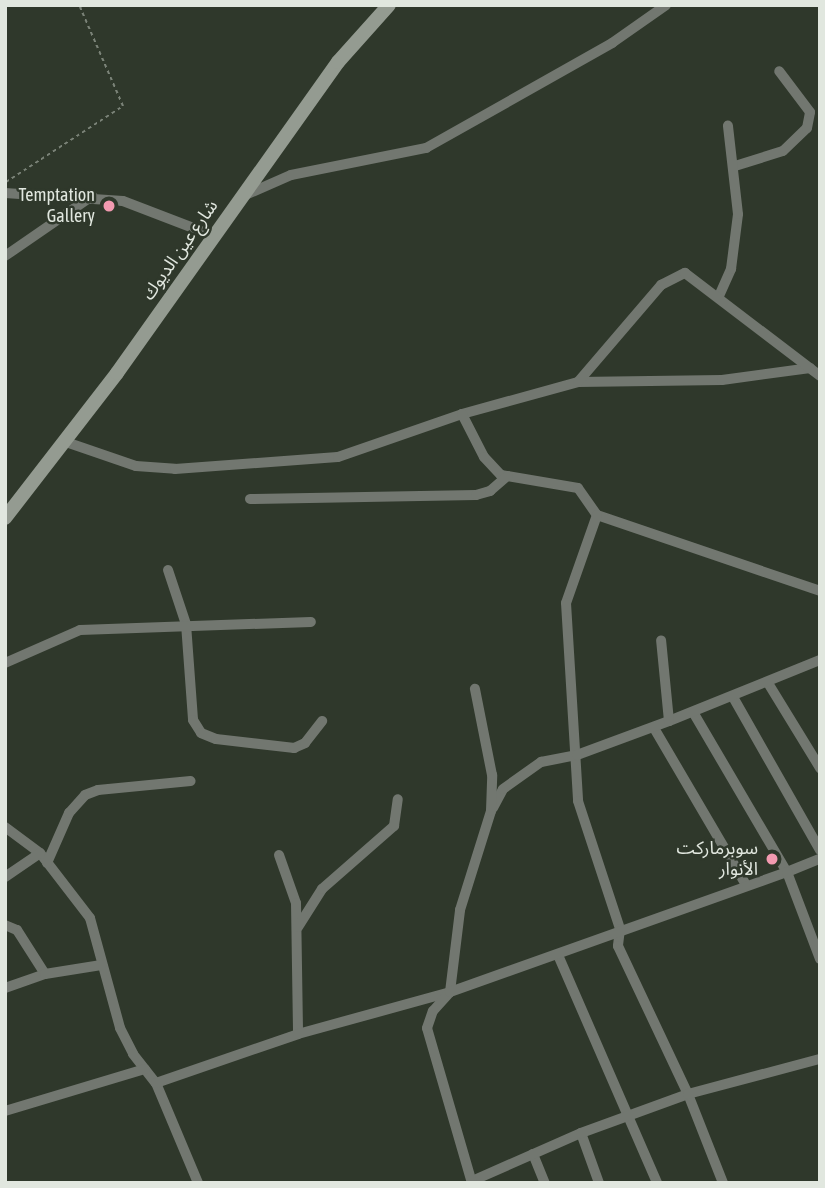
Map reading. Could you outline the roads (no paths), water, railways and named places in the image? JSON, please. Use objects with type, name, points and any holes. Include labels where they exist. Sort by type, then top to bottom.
[{"type":"main road","name":"شارع عين الديوك","points":[[5,518],[214,236],[338,61],[389,5]]},
{"type":"street","points":[[240,197],[292,175],[426,148],[612,43],[666,5]]},
{"type":"street","points":[[735,166],[783,151],[807,128],[810,112],[779,71]]},
{"type":"street","points":[[719,296],[727,285],[735,241],[735,166],[728,126]]},
{"type":"street","points":[[5,193],[93,196],[154,210],[214,236]]},
{"type":"street","points":[[5,256],[93,196]]},
{"type":"street","points":[[578,382],[674,276],[685,273],[719,296],[820,376]]},
{"type":"street","points":[[63,441],[136,466],[175,469],[338,457],[462,414],[578,382],[722,380],[810,368]]},
{"type":"street","points":[[462,414],[484,457],[507,476],[578,488],[597,515],[820,592]]},
{"type":"street","points":[[250,499],[467,495],[490,491],[507,476]]},
{"type":"street","points":[[597,515],[566,603],[578,802],[620,929],[618,946],[688,1094],[723,1183]]},
{"type":"street","points":[[168,570],[186,624],[193,720],[201,733],[216,739],[294,748],[305,743],[322,721]]},
{"type":"street","points":[[5,663],[80,630],[186,624],[311,622]]},
{"type":"street","points":[[661,640],[669,721]]},
{"type":"street","points":[[818,665],[577,755],[541,762],[503,789],[491,811],[460,910],[450,992],[433,1010],[427,1028],[472,1182],[581,1133],[629,1118],[688,1094],[820,1059]]},
{"type":"street","points":[[768,683],[820,768]]},
{"type":"street","points":[[475,689],[492,775],[491,811]]},
{"type":"street","points":[[733,697],[820,850]]},
{"type":"street","points":[[693,712],[787,872],[820,959]]},
{"type":"street","points":[[654,728],[746,885]]},
{"type":"street","points":[[47,863],[69,813],[85,796],[97,790],[191,781]]},
{"type":"street","points":[[298,928],[322,889],[394,825],[398,799]]},
{"type":"street","points":[[5,827],[40,853],[96,930],[101,965],[120,1028],[156,1083],[198,1183]]},
{"type":"street","points":[[5,877],[40,853]]},
{"type":"street","points":[[279,855],[296,903],[298,1034]]},
{"type":"street","points":[[156,1083],[298,1034],[450,992],[820,859]]},
{"type":"street","points":[[5,925],[17,930],[45,974]]},
{"type":"street","points":[[558,955],[657,1183]]},
{"type":"street","points":[[5,988],[45,974],[101,965]]},
{"type":"street","points":[[5,1111],[145,1069]]},
{"type":"street","points":[[581,1133],[598,1183]]},
{"type":"street","points":[[533,1154],[545,1183]]},
{"type":"place","name":"Temptation Gallery","points":[[109,206]]},
{"type":"place","name":"سوبرماركت الأنوار","points":[[772,859]]}]
